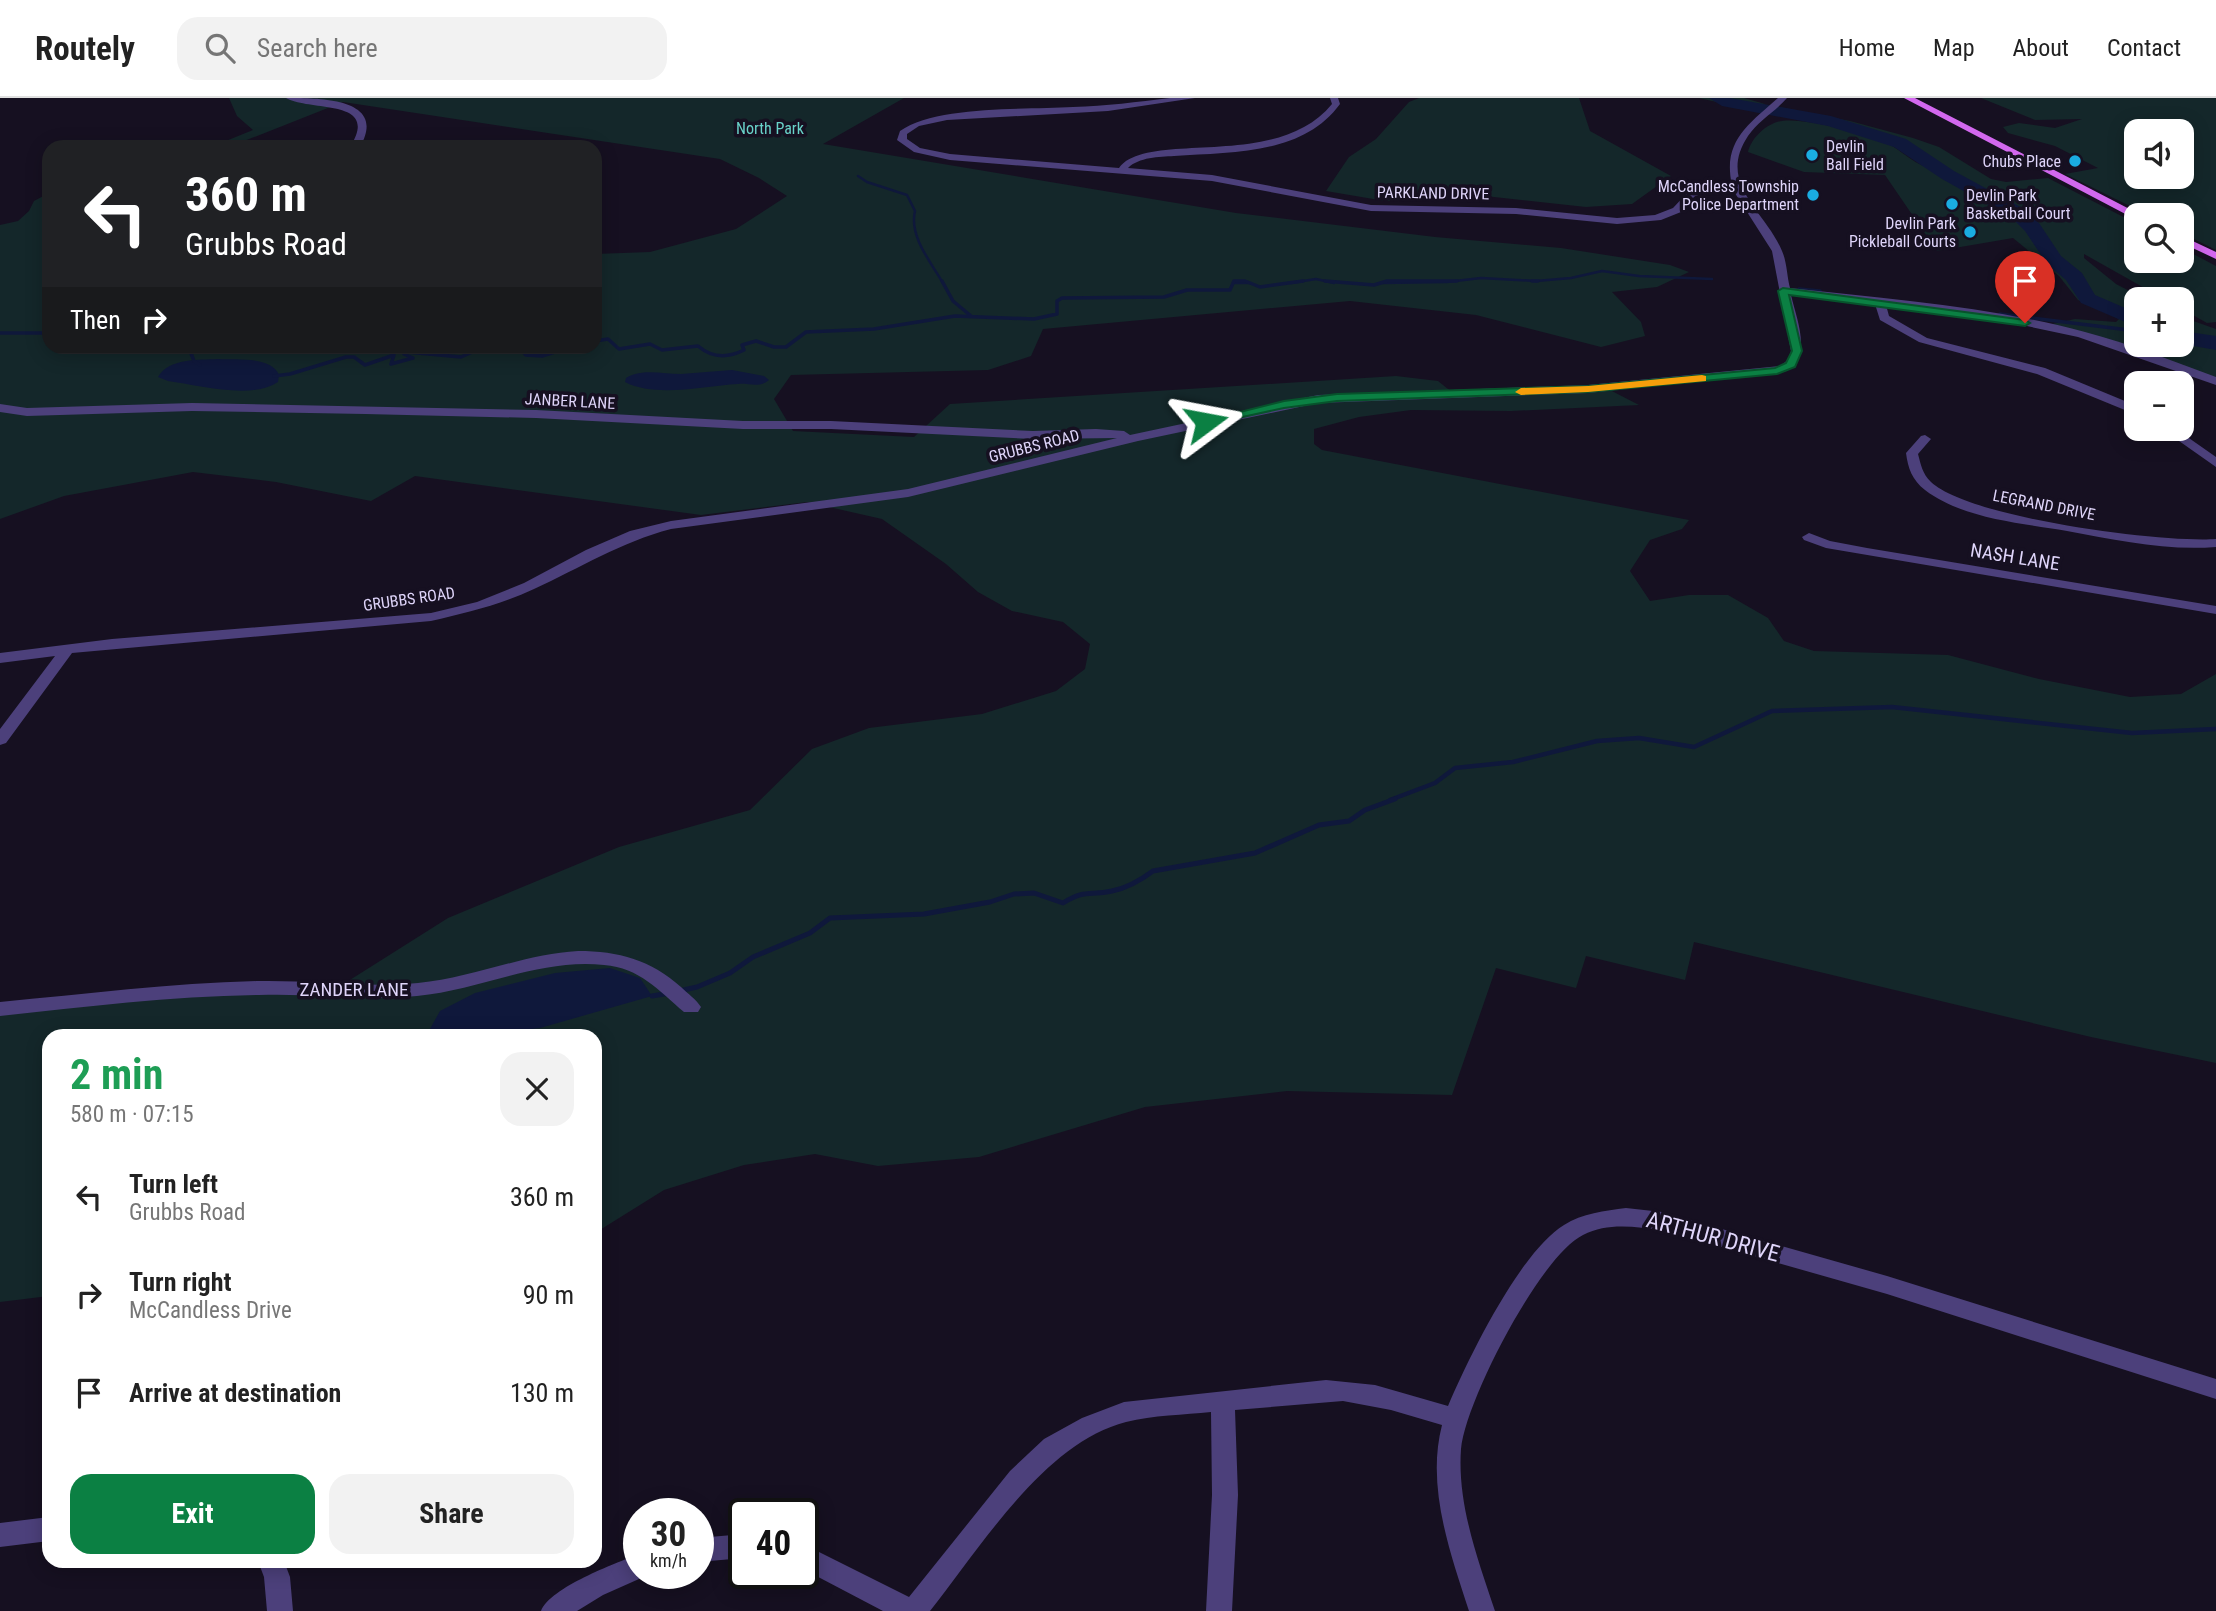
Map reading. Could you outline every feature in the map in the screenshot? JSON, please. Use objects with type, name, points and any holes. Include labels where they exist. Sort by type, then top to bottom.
[{"type":"main road","points":[[1908,98],[2124,209]]},
{"type":"main road","points":[[2194,245],[2216,256]]},
{"type":"street","points":[[290,98],[346,105],[356,110],[362,117],[364,128],[358,140]]},
{"type":"street","name":"PARKLAND DRIVE","points":[[1191,98],[1115,108],[947,117],[916,124],[902,135],[903,142],[912,148],[934,155],[1002,163],[1237,181],[1371,208],[1524,212],[1616,221],[1647,220],[1666,216],[1676,210],[1692,193],[1737,187]]},
{"type":"street","points":[[1121,171],[1130,161],[1146,156],[1272,142],[1300,135],[1315,128],[1333,110],[1336,104],[1334,98]]},
{"type":"street","name":"GRUBBS ROAD","points":[[0,659],[68,649],[431,617],[482,605],[529,586],[591,553],[635,534],[671,525],[897,495],[981,477],[1138,437],[1318,399],[1588,389],[1777,371],[1791,365],[1797,351],[1775,247],[1737,187],[1733,169],[1736,150],[1751,125],[1783,98]]},
{"type":"street","points":[[1783,291],[1993,318],[2070,332],[2143,353],[2216,381]]},
{"type":"street","points":[[1880,303],[1884,318],[1910,335],[2041,371],[2124,406]]},
{"type":"street","name":"JANBER LANE","points":[[0,408],[27,412],[192,407],[536,414],[743,425],[831,425],[1033,435],[1096,433],[1138,437]]},
{"type":"street","name":"LEGRAND DRIVE","points":[[1926,439],[1912,453],[1913,467],[1918,476],[1942,494],[1968,506],[2139,541],[2187,545],[2216,543]]},
{"type":"street","points":[[2185,441],[2216,463]]},
{"type":"street","name":"NASH LANE","points":[[1809,537],[1826,544],[1867,552],[2216,610]]},
{"type":"street","points":[[0,740],[68,649]]},
{"type":"street","name":"ZANDER LANE","points":[[0,1009],[258,988],[415,990],[453,985],[568,957],[609,960],[645,970],[691,1007]]},
{"type":"street","name":"ARTHUR DRIVE","points":[[1482,1611],[1463,1550],[1451,1496],[1450,1449],[1455,1419],[1474,1377],[1539,1258],[1558,1240],[1578,1227],[1603,1218],[1631,1216],[1662,1221],[1887,1285],[2216,1390]]},
{"type":"street","points":[[819,1564],[912,1611],[1019,1479],[1053,1447],[1090,1425],[1124,1412],[1346,1390],[1381,1396],[1455,1419]]},
{"type":"street","points":[[1219,1611],[1224,1495],[1223,1402]]},
{"type":"street","points":[[0,1535],[42,1530]]},
{"type":"street","points":[[274,1568],[280,1611]]},
{"type":"street","points":[[554,1611],[594,1586],[623,1573]]},
{"type":"green space","name":"North Park","points":[[229,98],[904,98],[823,144],[1236,213],[1435,237],[1561,248],[1670,265],[1689,272],[1657,287],[1612,292],[1641,322],[1645,336],[1601,347],[1476,315],[1350,301],[1043,329],[1031,356],[988,370],[791,375],[774,399],[793,431],[914,437],[950,404],[1396,376],[1438,381],[1453,393],[1606,388],[1639,405],[1511,411],[1411,410],[1359,417],[1314,429],[1314,444],[1322,450],[1689,520],[1682,529],[1650,540],[1630,571],[1650,601],[1689,595],[1728,595],[1768,618],[1784,641],[1814,651],[1948,655],[2039,679],[2130,697],[2181,694],[2216,674],[2216,1063],[2091,1037],[1694,942],[1685,980],[1586,956],[1576,988],[1496,968],[1452,1095],[1287,1091],[1145,1107],[979,1157],[878,1166],[815,1154],[744,1165],[664,1190],[602,1229],[602,1029],[42,1029],[42,1297],[0,1302],[0,1009],[134,996],[334,990],[448,918],[619,847],[750,810],[812,749],[869,728],[982,714],[1056,691],[1085,669],[1090,644],[1063,622],[1012,611],[978,592],[946,564],[882,519],[807,502],[701,515],[415,476],[371,501],[276,482],[193,472],[64,496],[0,519],[0,225],[18,221],[29,211],[34,201],[42,197],[42,354],[602,354],[602,254],[650,252],[736,229],[787,196],[759,178],[720,159],[343,102],[247,140],[228,140],[253,130],[237,116]]},
{"type":"green space","points":[[1419,98],[1579,98],[1590,131],[1671,176],[1632,204],[1586,207],[1485,196],[1385,201],[1326,191],[1349,157],[1376,139],[1409,102]]},
{"type":"green space","points":[[1699,98],[1744,98],[1765,104],[1756,111]]},
{"type":"green space","points":[[1981,98],[2216,98],[2216,250],[2194,239],[2194,203],[2124,203],[2065,174],[2098,168],[2055,146],[2008,133],[2003,127],[2019,123],[2055,128],[2082,119],[2035,120]]},
{"type":"green space","points":[[1779,107],[1850,121],[1913,138],[1939,147],[1991,179],[2006,182],[2048,178],[2124,217],[2124,273],[2194,273],[2194,254],[2216,266],[2216,322],[2207,323],[2194,316],[2194,287],[2143,287],[2084,254],[2084,258],[2124,288],[2124,350],[2043,326],[2075,319],[2116,322],[2119,319],[2078,300],[2059,276],[2013,238],[1937,251],[1885,175],[1804,172],[1748,152],[1755,138],[1767,127],[1777,122],[1800,121],[1877,139],[1929,167],[1894,142],[1875,134],[1834,124],[1770,114]]},
{"type":"green space","points":[[2194,321],[2216,329],[2216,381],[2149,357],[2194,357]]},
{"type":"water","points":[[218,359],[252,360],[269,365],[279,375],[278,382],[254,390],[239,391],[168,381],[158,377],[169,366],[177,363]]},
{"type":"water","points":[[732,370],[764,376],[769,380],[758,385],[665,390],[637,387],[625,382],[626,378],[632,375],[646,372],[681,374]]},
{"type":"water","points":[[610,968],[640,978],[652,996],[540,1028],[430,1029],[440,1011],[475,993],[555,973]]},
{"type":"waterway","points":[[1717,98],[1728,103],[1831,121],[1900,143],[1948,175],[2019,214],[2032,227],[2054,260],[2075,277],[2088,299],[2124,315]]},
{"type":"waterway","points":[[858,176],[867,182],[907,195],[915,211],[918,239],[943,283]]},
{"type":"waterway","points":[[1536,281],[1571,278],[1602,271],[1639,276],[1712,279]]},
{"type":"waterway","points":[[1456,281],[1481,278],[1536,281]]},
{"type":"waterway","points":[[1291,283],[1316,279],[1325,281]]},
{"type":"waterway","points":[[942,281],[953,301],[971,316]]},
{"type":"waterway","points":[[1233,283],[1245,281],[1260,287],[1303,281]]},
{"type":"waterway","points":[[1325,281],[1374,285],[1387,281],[1456,281]]},
{"type":"waterway","points":[[1325,281],[1334,283]]},
{"type":"waterway","points":[[1382,283],[1456,281]]},
{"type":"waterway","points":[[602,340],[608,339],[619,349],[650,344],[662,350],[698,346],[714,355],[726,355],[744,350],[742,345],[756,341],[774,347],[786,347],[806,332],[874,329],[955,316],[1034,319],[1057,314],[1057,301],[1062,298],[1164,297],[1187,290],[1230,290],[1233,283]]},
{"type":"waterway","points":[[1233,283],[1249,283]]},
{"type":"waterway","points":[[1799,289],[1820,291]]},
{"type":"waterway","points":[[2000,314],[2124,329]]},
{"type":"waterway","points":[[0,333],[42,333]]},
{"type":"waterway","points":[[2194,339],[2216,343]]},
{"type":"waterway","points":[[191,354],[194,361],[200,365]]},
{"type":"waterway","points":[[274,376],[290,374],[346,357],[354,357],[365,365],[394,355],[391,364],[413,358],[404,354]]},
{"type":"waterway","points":[[429,354],[461,357],[468,354]]},
{"type":"waterway","points":[[525,354],[548,354]]},
{"type":"waterway","points":[[1390,800],[1435,783],[1455,768],[1513,762],[1597,741],[1639,738],[1694,747],[1772,711],[1892,707],[2132,733],[2216,729]]},
{"type":"waterway","points":[[679,991],[697,987],[730,973],[753,957],[810,933],[830,918],[924,914],[990,902],[1014,894],[1034,893],[1063,903],[1082,894],[1123,888],[1153,871],[1255,853],[1319,825],[1349,821],[1365,810],[1395,799]]},
{"type":"waterway","points":[[652,996],[670,993]]},
{"type":"slow traffic","points":[[1521,392],[1588,389],[1702,378]]},
{"type":"place","name":"Devlin Ball Field","points":[[1812,155]]},
{"type":"place","name":"Chubs Place","points":[[2075,161]]},
{"type":"place","name":"McCandless Township Police Department","points":[[1813,195]]},
{"type":"place","name":"Devlin Park Basketball Court","points":[[1952,204]]},
{"type":"place","name":"Devlin Park Pickleball Courts","points":[[1970,232]]},
{"type":"route","points":[[1206,422],[1284,404],[1337,397],[1588,389],[1777,371],[1791,365],[1797,351],[1783,291],[2025,323]]}]
